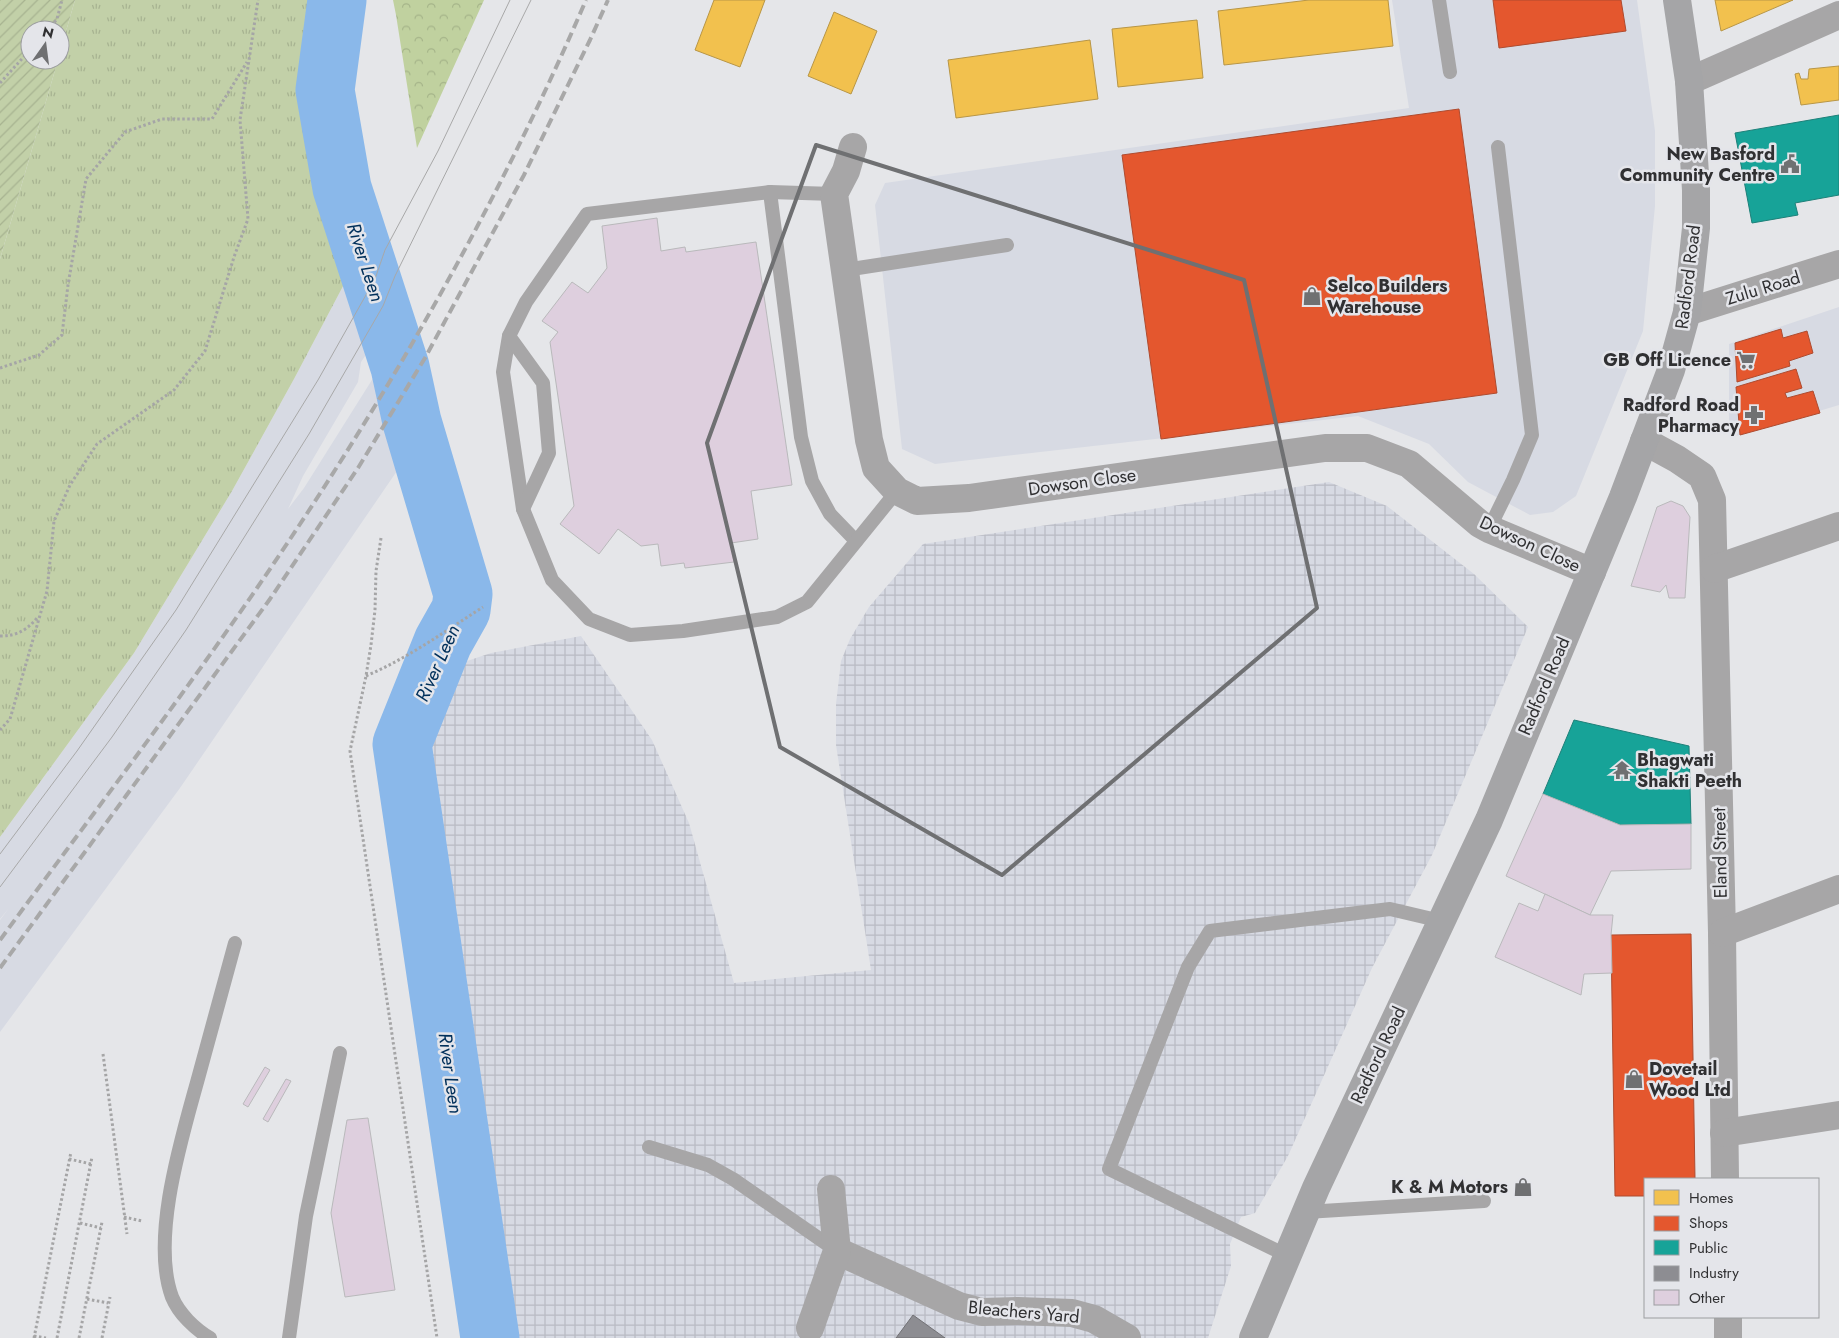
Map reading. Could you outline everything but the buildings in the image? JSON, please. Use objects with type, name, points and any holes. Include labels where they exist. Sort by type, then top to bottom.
[{"type":"street","name":"Radford Road","points":[[1253,1338],[1306,1212],[1489,820],[1592,572],[1671,370],[1687,312],[1696,228],[1689,81],[1677,0]]},
{"type":"street","points":[[1689,81],[1839,15]]},
{"type":"street","points":[[834,194],[846,171],[853,147]]},
{"type":"street","name":"Dowson Close","points":[[834,194],[876,468],[897,491],[917,501],[969,498],[1325,448],[1367,448],[1409,464],[1438,490],[1489,529],[1592,572]]},
{"type":"street","name":"Zulu Road","points":[[1687,312],[1839,264]]},
{"type":"street","name":"Eland Street","points":[[1644,441],[1677,458],[1702,476],[1712,500],[1722,933],[1725,1178]]},
{"type":"street","points":[[1714,569],[1839,526]]},
{"type":"street","points":[[1722,933],[1839,889]]},
{"type":"street","points":[[1724,1133],[1839,1115]]},
{"type":"street","points":[[810,1328],[837,1251],[831,1188]]},
{"type":"street","name":"Bleachers Yard","points":[[837,1251],[959,1306],[982,1312],[1072,1313],[1094,1318],[1127,1338]]},
{"type":"street","points":[[1728,1318],[1728,1338]]},
{"type":"lane","points":[[1438,0],[1450,72]]},
{"type":"lane","points":[[1489,529],[1532,435],[1498,147]]},
{"type":"lane","points":[[770,192],[801,437],[812,481],[830,514],[856,541]]},
{"type":"lane","points":[[834,194],[770,192],[587,214],[526,302],[509,336],[503,372],[523,509],[552,580],[589,619],[630,635],[683,631],[777,617],[806,602],[897,491]]},
{"type":"lane","points":[[845,270],[1007,245]]},
{"type":"lane","points":[[509,336],[543,383],[549,454],[523,509]]},
{"type":"lane","points":[[1288,1256],[1109,1169],[1188,967],[1210,931],[1390,909],[1441,921]]},
{"type":"lane","points":[[210,1338],[197,1329],[181,1311],[172,1297],[165,1254],[168,1210],[178,1151],[236,943]]},
{"type":"lane","points":[[289,1338],[306,1216],[340,1053]]},
{"type":"lane","points":[[649,1147],[708,1164],[837,1251]]},
{"type":"lane","points":[[1306,1212],[1484,1201]]},
{"type":"path","points":[[56,20],[62,0]]},
{"type":"path","points":[[0,730],[10,720],[40,615],[46,591],[54,521],[70,485],[97,444],[174,390],[205,352],[234,257],[248,219],[240,120],[258,0]]},
{"type":"path","points":[[0,368],[40,355],[62,335],[68,285],[86,178],[125,132],[162,119],[212,119],[248,59]]},
{"type":"path","points":[[0,84],[20,61]]},
{"type":"path","points":[[381,538],[376,570],[375,610],[366,676],[350,752],[437,1338]]},
{"type":"path","points":[[366,676],[416,652],[483,607]]},
{"type":"path","points":[[0,636],[28,629],[40,615]]},
{"type":"path","points":[[103,1054],[128,1234]]},
{"type":"path","points":[[46,1338],[34,1337],[71,1152]]},
{"type":"path","points":[[57,1338],[92,1157]]},
{"type":"path","points":[[69,1159],[91,1164]]},
{"type":"path","points":[[79,1338],[102,1222]]},
{"type":"path","points":[[80,1223],[101,1228]]},
{"type":"path","points":[[102,1338],[110,1297]]},
{"type":"path","points":[[87,1299],[108,1303]]},
{"type":"highlighted area","points":[[816,145],[1244,280],[1317,608],[1002,875],[780,747],[707,443]]},
{"type":"shaded area","points":[[1392,0],[1637,0],[1655,131],[1655,206],[1643,331],[1576,496],[1553,512],[1530,515],[1468,482],[1429,444],[1358,416],[935,464],[902,449],[875,205],[885,183],[1409,108]]},
{"type":"shaded area","points":[[359,260],[375,279],[383,306],[383,330],[361,362],[358,382],[303,476],[288,509],[304,488],[387,356],[412,449],[180,788],[0,1032],[0,920],[9,908],[0,919],[0,837],[134,653],[232,491],[351,271]]},
{"type":"shaded area","points":[[1839,307],[1839,405],[1729,438],[1729,344]]},
{"type":"shaded area","points":[[1329,482],[1387,506],[1474,574],[1528,627],[1432,855],[1372,968],[1288,1156],[1255,1213],[1241,1217],[1230,1244],[1231,1266],[1208,1338],[515,1338],[426,720],[449,667],[491,653],[581,636],[652,740],[689,823],[734,983],[871,970],[836,745],[836,704],[841,661],[850,639],[869,607],[923,544]]},
{"type":"green space","points":[[0,0],[75,0],[69,20],[20,20],[20,70],[55,70],[0,259]]},
{"type":"green space","points":[[75,0],[316,0],[309,35],[310,120],[351,252],[351,271],[232,491],[134,653],[0,837],[0,259],[55,70],[70,70],[69,20]]},
{"type":"green space","points":[[393,0],[484,0],[417,148],[396,15]]},
{"type":"waterway","name":"River Leen","points":[[337,0],[325,90],[342,188],[400,367],[412,422],[463,594],[461,610],[443,642],[402,744],[490,1338]]},
{"type":"tram line","points":[[0,854],[77,751],[176,610],[318,380],[375,279],[385,250],[438,151],[510,0]]},
{"type":"tram line","points":[[0,887],[112,737],[186,630],[309,434],[383,306],[395,276],[531,0]]},
{"type":"railway","points":[[0,940],[226,633],[304,518],[349,447],[436,302],[476,228],[552,77],[586,0]]},
{"type":"railway","points":[[0,968],[270,599],[358,468],[425,358],[524,175],[608,0]]},
{"type":"place","name":"New Basford Community Centre","points":[[1790,164]]},
{"type":"place","name":"Selco Builders Warehouse","points":[[1312,296]]},
{"type":"place","name":"GB Off Licence","points":[[1746,360]]},
{"type":"place","name":"Radford Road Pharmacy","points":[[1754,415]]},
{"type":"place","name":"Bhagwati Shakti Peeth","points":[[1622,770]]},
{"type":"place","name":"Dovetail Wood Ltd","points":[[1634,1079]]},
{"type":"place","name":"K & M Motors","points":[[1523,1187]]}]
